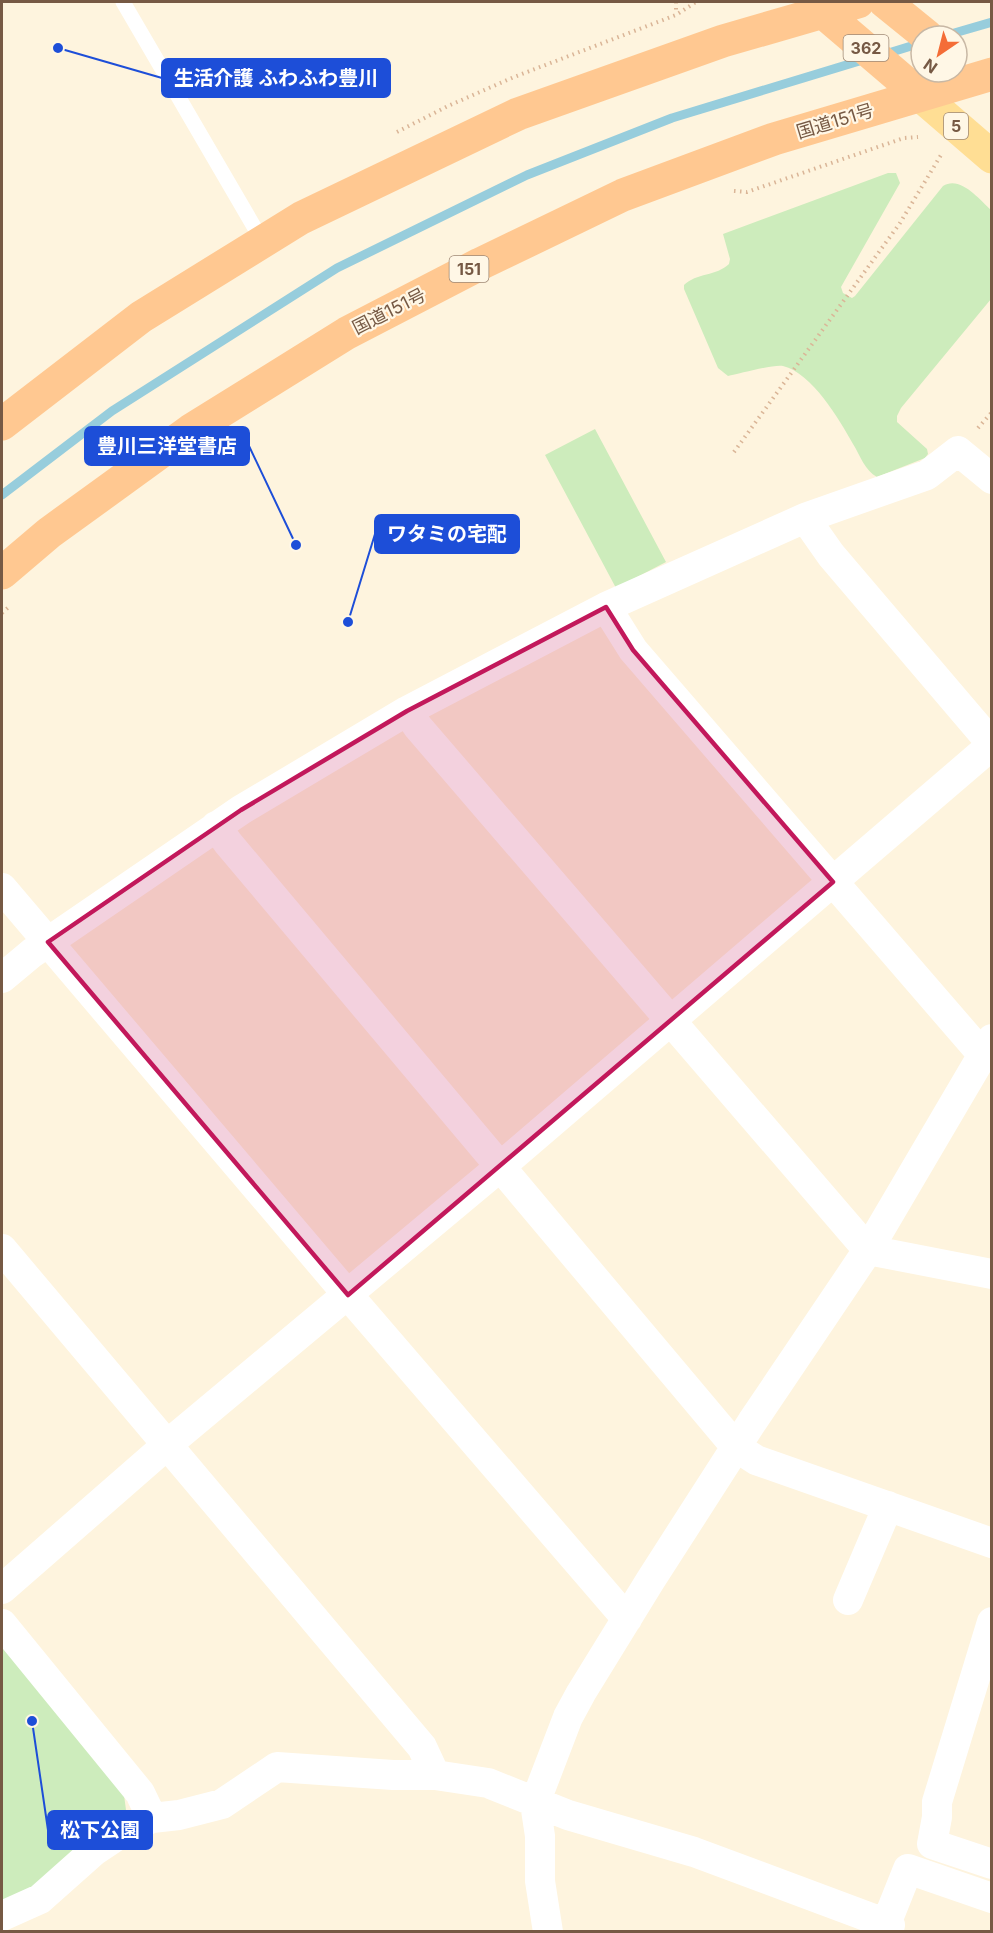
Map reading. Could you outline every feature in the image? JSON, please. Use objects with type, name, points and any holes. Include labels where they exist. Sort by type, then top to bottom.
[{"type":"highway","points":[[2,424],[141,317],[301,218],[518,114],[817,6],[858,2]]},
{"type":"highway","name":"362","points":[[885,2],[912,24]]},
{"type":"highway","name":"362","points":[[817,6],[920,95]]},
{"type":"highway","name":"国道151号","points":[[10,586],[49,532],[191,430],[347,333],[392,309],[623,195],[774,139],[979,76]]},
{"type":"main road","name":"5","points":[[920,95],[992,157]]},
{"type":"street","points":[[2,978],[48,942],[216,826],[407,711],[606,607],[805,518],[927,475],[958,451],[992,479]]},
{"type":"street","points":[[2,1589],[168,1444],[348,1296],[992,745],[831,555],[805,518]]},
{"type":"street","points":[[548,1932],[540,1881],[540,1836],[535,1803],[568,1718],[627,1619],[736,1447],[868,1250],[987,1046],[833,882],[633,650],[606,607]]},
{"type":"street","points":[[407,711],[418,727],[868,1250],[992,1274]]},
{"type":"street","points":[[216,826],[736,1447],[756,1460],[992,1543]]},
{"type":"street","points":[[2,888],[348,1296],[627,1619]]},
{"type":"street","points":[[2,1249],[422,1747],[435,1775]]},
{"type":"street","points":[[848,1600],[888,1506]]},
{"type":"street","points":[[992,1622],[937,1802],[932,1844],[992,1864]]},
{"type":"street","points":[[2,1624],[140,1793],[152,1818]]},
{"type":"street","points":[[2,1916],[40,1899],[94,1851],[130,1827],[152,1818],[179,1815],[222,1804],[277,1767],[393,1775],[435,1775],[488,1783],[568,1815],[694,1852],[887,1928],[908,1869],[992,1898]]},
{"type":"lane","points":[[123,2],[263,242]]},
{"type":"path","points":[[676,2],[676,15]]},
{"type":"path","points":[[727,190],[747,192],[904,138],[925,136]]},
{"type":"path","points":[[734,452],[900,223],[946,147]]},
{"type":"path","points":[[2,613],[10,586]]},
{"type":"highlighted area","points":[[606,607],[633,650],[833,882],[348,1295],[48,942],[241,810],[407,711]]},
{"type":"green space","points":[[888,173],[896,173],[900,183],[841,287],[843,293],[852,298],[855,296],[943,186],[949,183],[969,190],[991,210],[991,299],[901,408],[897,416],[897,422],[927,449],[928,454],[925,458],[877,477],[866,467],[824,398],[794,370],[779,366],[728,376],[718,368],[684,285],[694,278],[719,271],[729,264],[730,259],[723,234]]},
{"type":"green space","points":[[595,429],[666,562],[616,588],[545,455]]},
{"type":"green space","points":[[2,1646],[124,1795],[126,1810],[62,1860],[35,1888],[2,1901]]},
{"type":"waterway","points":[[969,29],[992,22]]},
{"type":"waterway","points":[[882,55],[909,47]]},
{"type":"waterway","points":[[2,495],[112,411],[337,268],[527,175],[672,118],[866,59]]},
{"type":"place","name":"生活介護 ふわふわ豊川","points":[[58,48]]},
{"type":"place","name":"豊川三洋堂書店","points":[[296,545]]},
{"type":"place","name":"ワタミの宅配","points":[[348,622]]},
{"type":"place","name":"松下公園","points":[[32,1721]]}]
